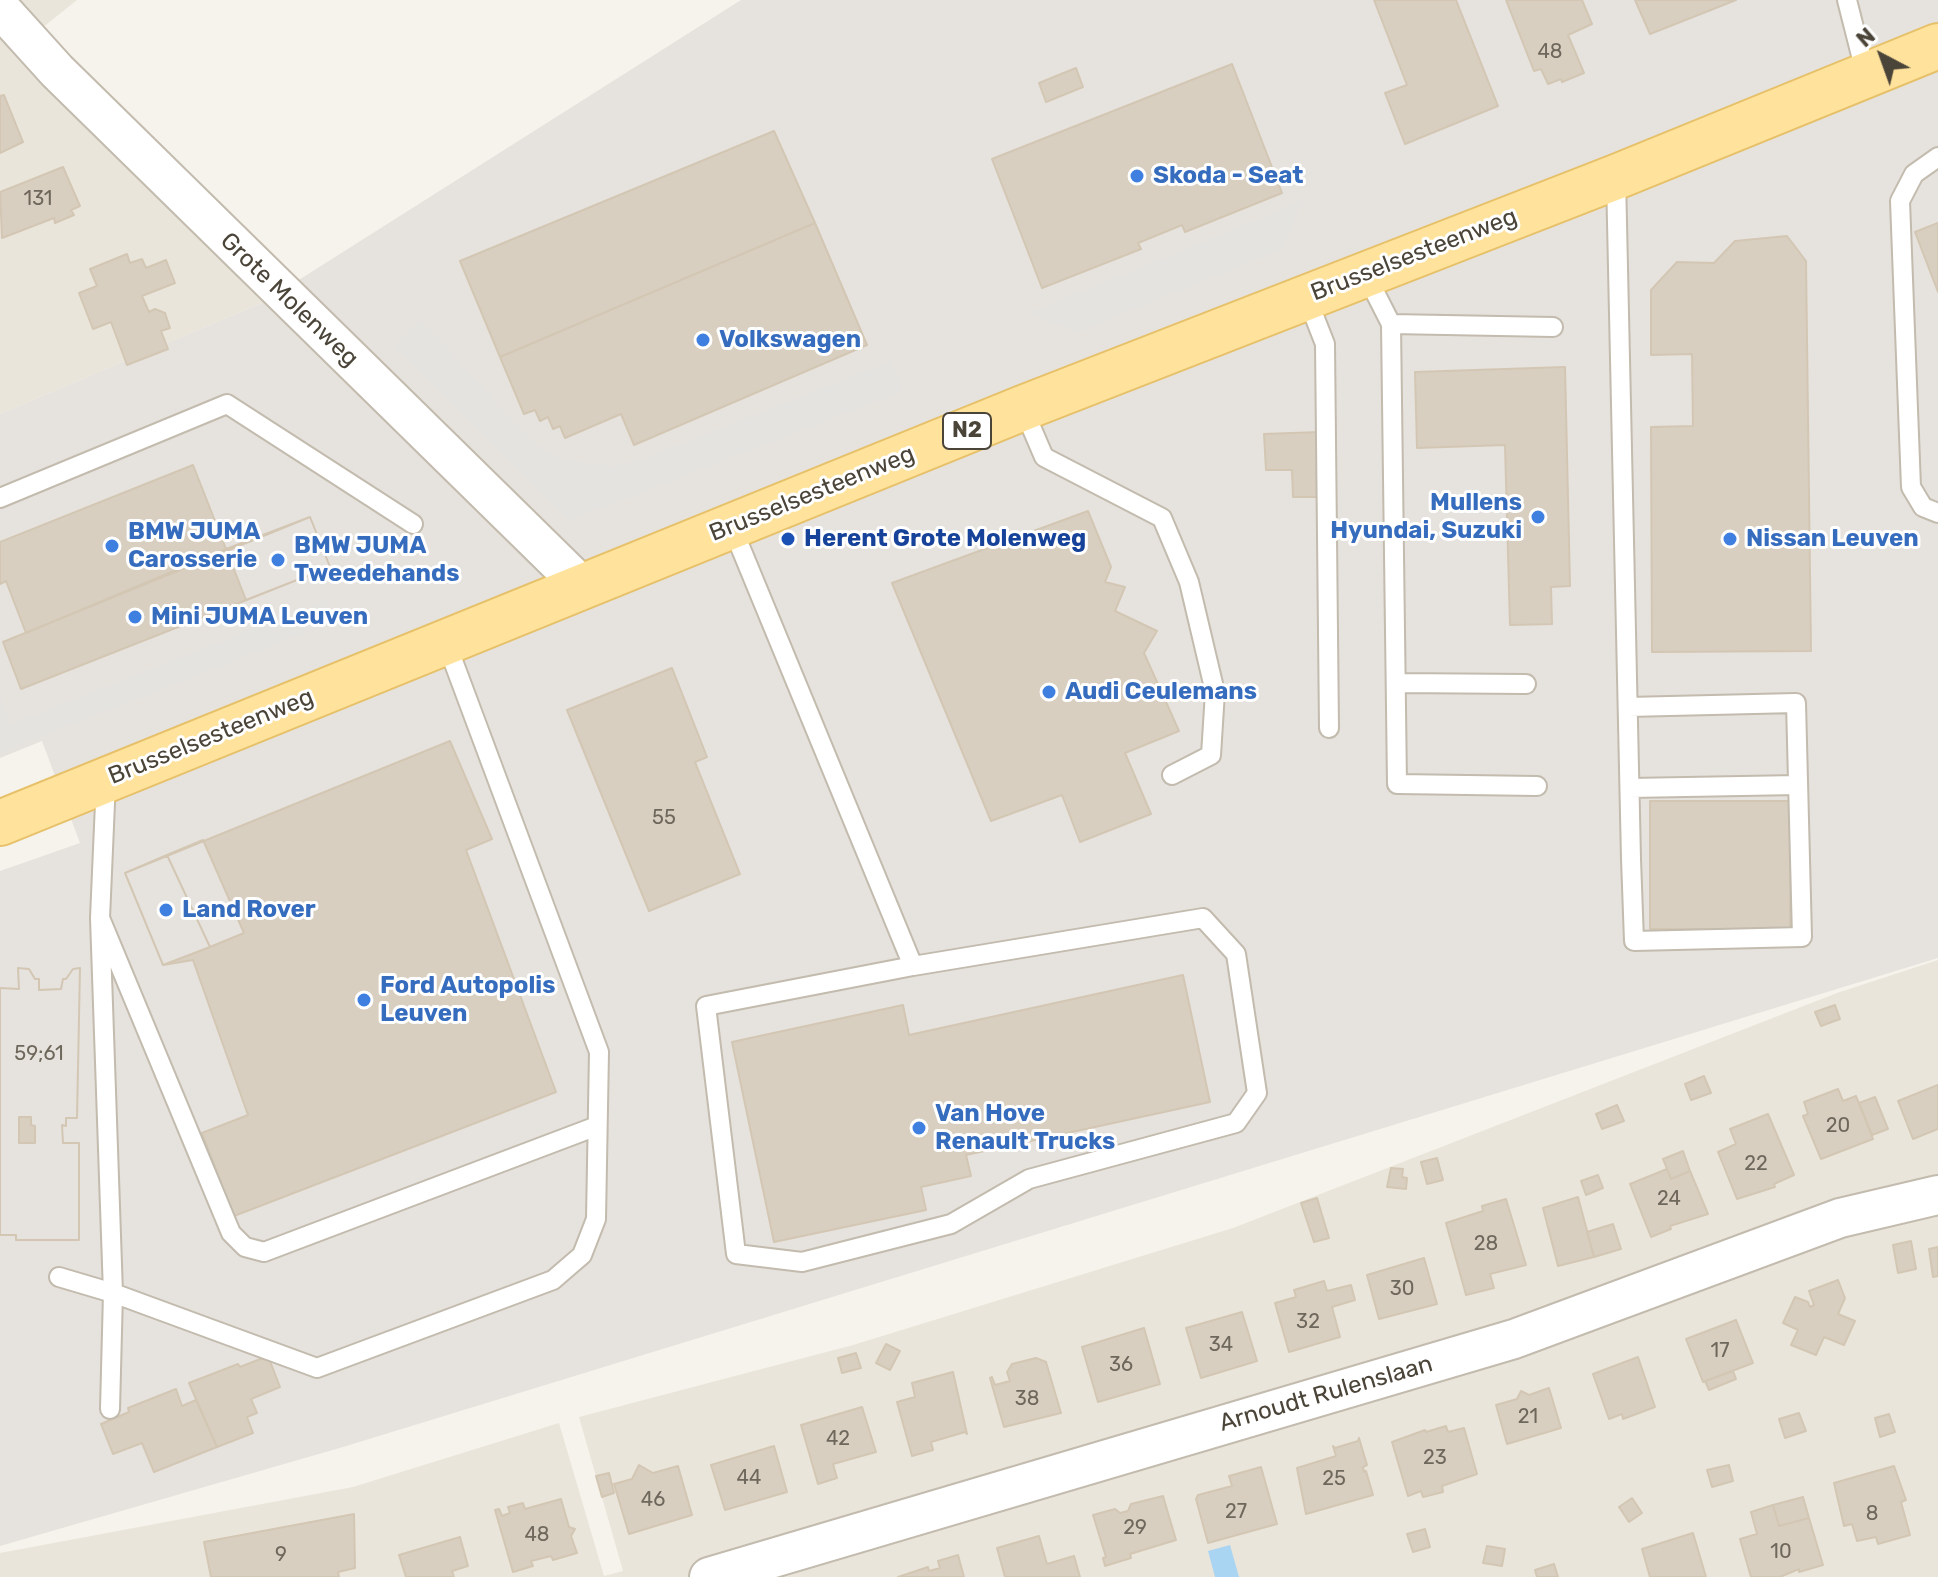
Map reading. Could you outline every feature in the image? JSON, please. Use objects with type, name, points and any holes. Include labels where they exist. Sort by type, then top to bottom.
[{"type":"main road","name":"Brusselsesteenweg","points":[[0,823],[1023,408],[1616,177],[1938,46]]},
{"type":"street","name":"Grote Molenweg","points":[[0,8],[57,71],[583,587]]},
{"type":"street","name":"Arnoudt Rulenslaan","points":[[709,1577],[1514,1339],[1840,1218],[1938,1195]]},
{"type":"lane","points":[[1847,0],[1866,75]]},
{"type":"lane","points":[[1938,157],[1914,174],[1900,201],[1911,487],[1923,507],[1938,513]]},
{"type":"lane","points":[[1616,177],[1628,707],[1634,941],[1802,937],[1796,703],[1628,707]]},
{"type":"lane","points":[[1365,273],[1391,324],[1397,784],[1537,786]]},
{"type":"lane","points":[[1306,296],[1325,344],[1329,728]]},
{"type":"lane","points":[[1391,324],[1553,327]]},
{"type":"lane","points":[[0,498],[227,404],[413,524]]},
{"type":"lane","points":[[1023,408],[1044,457],[1162,518],[1189,582],[1215,692],[1211,755],[1172,775]]},
{"type":"lane","points":[[732,527],[913,966]]},
{"type":"lane","points":[[59,1277],[113,1293],[317,1368],[553,1280],[582,1255],[596,1219],[599,1052],[446,642]]},
{"type":"lane","points":[[1396,683],[1526,684]]},
{"type":"lane","points":[[106,779],[100,918],[113,1293],[110,1409]]},
{"type":"lane","points":[[1630,788],[1798,785]]},
{"type":"lane","points":[[100,918],[231,1233],[245,1247],[264,1252],[597,1126]]},
{"type":"lane","points":[[1203,918],[1236,954],[1257,1093],[1236,1123],[1029,1179],[951,1224],[802,1262],[736,1254],[706,1006],[913,966],[1203,918]]},
{"type":"shaded area","points":[[0,0],[77,0],[12,52],[264,302],[0,414]]},
{"type":"shaded area","points":[[741,0],[1938,0],[1938,958],[343,1447],[0,1546],[0,871],[80,843],[42,741],[0,758],[0,414],[264,302]]},
{"type":"shaded area","points":[[1303,201],[1282,249],[1076,333],[1029,313]]},
{"type":"shaded area","points":[[421,319],[533,442],[563,460],[611,466],[641,460],[890,361],[904,391],[568,521],[392,346]]},
{"type":"shaded area","points":[[328,599],[336,621],[0,753],[0,696],[12,724]]},
{"type":"shaded area","points":[[1938,960],[1938,1577],[0,1577],[0,1553],[353,1487],[559,1423],[604,1576],[623,1571],[579,1417],[853,1345],[1233,1228],[1837,993]]},
{"type":"water","points":[[1230,1545],[1239,1577],[1215,1577],[1208,1551]]},
{"type":"building","points":[[1374,0],[1456,0],[1498,106],[1405,144],[1385,93],[1407,85]]},
{"type":"building","points":[[1506,0],[1582,0],[1592,24],[1568,35],[1584,73],[1548,84],[1541,69],[1534,71]]},
{"type":"building","points":[[1635,0],[1736,0],[1650,34]]},
{"type":"building","name":"Skoda - Seat","points":[[1232,64],[1282,193],[1185,232],[1182,225],[1138,243],[1141,249],[1042,288],[992,159]]},
{"type":"building","points":[[1076,68],[1083,87],[1046,102],[1039,83]]},
{"type":"building","points":[[4,95],[23,142],[0,153],[0,96]]},
{"type":"building","points":[[774,131],[815,223],[500,357],[460,261]]},
{"type":"building","points":[[63,167],[80,206],[71,210],[74,215],[55,223],[54,218],[2,238],[0,192]]},
{"type":"building","name":"Volkswagen","points":[[815,223],[867,345],[634,445],[621,414],[565,438],[560,426],[553,429],[548,417],[540,421],[535,410],[524,414],[500,357]]},
{"type":"building","points":[[1938,223],[1938,292],[1915,232]]},
{"type":"building","name":"Nissan Leuven","points":[[1787,236],[1806,261],[1811,651],[1652,652],[1651,427],[1693,426],[1692,354],[1651,355],[1651,290],[1677,262],[1714,263],[1735,241]]},
{"type":"building","points":[[127,254],[130,263],[142,259],[146,268],[166,260],[175,283],[142,296],[149,312],[155,309],[165,313],[170,328],[161,331],[168,349],[127,365],[111,322],[93,329],[79,293],[97,286],[90,269]]},
{"type":"building","name":"Mullens Hyundai, Suzuki","points":[[1565,367],[1570,586],[1551,587],[1552,624],[1510,625],[1505,445],[1417,448],[1415,372]]},
{"type":"building","points":[[1320,432],[1322,497],[1293,497],[1292,470],[1266,470],[1264,434]]},
{"type":"building","name":"BMW JUMA Carosserie","points":[[193,465],[226,549],[26,633],[6,581],[0,584],[0,542]]},
{"type":"building","name":"Audi Ceulemans","points":[[1088,511],[1111,567],[1105,582],[1125,587],[1115,611],[1157,631],[1144,653],[1179,731],[1125,753],[1151,814],[1080,842],[1062,795],[991,821],[892,583]]},
{"type":"building","name":"Mini JUMA Leuven","points":[[310,517],[330,567],[21,689],[3,642]]},
{"type":"building","name":"BMW JUMA Tweedehands","points":[[310,517],[330,567],[246,600],[226,549]]},
{"type":"building","points":[[672,668],[707,757],[695,762],[740,874],[649,911],[567,710]]},
{"type":"building","name":"Ford Autopolis Leuven","points":[[450,741],[492,839],[466,850],[556,1092],[234,1216],[202,1133],[248,1115],[193,960],[163,965],[125,873]]},
{"type":"building","points":[[1650,801],[1791,801],[1790,929],[1650,929]]},
{"type":"building","points":[[203,840],[244,933],[210,947],[167,855]]},
{"type":"building","name":"Land Rover","points":[[167,855],[210,947],[163,965],[125,873]]},
{"type":"building","points":[[18,968],[29,969],[35,979],[39,979],[39,990],[61,989],[63,979],[73,969],[80,968],[77,1118],[66,1118],[66,1126],[62,1125],[63,1143],[79,1143],[79,1240],[16,1240],[16,1235],[0,1235],[0,988],[19,989]],"holes":[[[19,1117],[31,1117],[31,1125],[35,1126],[35,1143],[19,1143]]]},
{"type":"building","points":[[18,968],[29,969],[35,979],[39,979],[39,990],[61,989],[63,979],[73,969],[80,968],[77,1118],[66,1118],[66,1126],[62,1125],[63,1143],[79,1143],[79,1240],[16,1240],[16,1235],[0,1235],[0,988],[19,989]]},
{"type":"building","name":"Van Hove Renault Trucks","points":[[1183,975],[1210,1102],[966,1155],[971,1176],[921,1187],[926,1210],[774,1242],[732,1042],[903,1005],[909,1035]]},
{"type":"building","points":[[1835,1005],[1840,1019],[1821,1026],[1815,1012]]},
{"type":"building","points":[[1704,1076],[1711,1093],[1691,1100],[1685,1084]]},
{"type":"building","points":[[1938,1085],[1938,1129],[1913,1139],[1898,1101]]},
{"type":"building","points":[[1838,1089],[1843,1101],[1856,1096],[1873,1139],[1821,1159],[1803,1116],[1808,1114],[1804,1102]]},
{"type":"building","points":[[1875,1097],[1888,1129],[1872,1135],[1859,1103]]},
{"type":"building","points":[[1617,1105],[1624,1121],[1602,1129],[1596,1114]]},
{"type":"building","points":[[1768,1114],[1794,1175],[1774,1184],[1775,1187],[1737,1199],[1718,1152],[1736,1144],[1730,1129]]},
{"type":"building","points":[[1683,1151],[1690,1171],[1671,1179],[1663,1159]]},
{"type":"building","points":[[1437,1158],[1443,1180],[1427,1184],[1421,1162]]},
{"type":"building","points":[[1391,1168],[1403,1169],[1402,1177],[1407,1178],[1406,1189],[1387,1187]]},
{"type":"building","points":[[1667,1169],[1671,1179],[1690,1171],[1708,1214],[1670,1226],[1671,1229],[1651,1237],[1630,1184]]},
{"type":"building","points":[[1598,1175],[1603,1188],[1586,1195],[1581,1181]]},
{"type":"building","points":[[1578,1197],[1594,1257],[1558,1266],[1543,1208]]},
{"type":"building","points":[[1317,1198],[1329,1238],[1314,1242],[1301,1203]]},
{"type":"building","points":[[1506,1199],[1526,1265],[1490,1274],[1494,1288],[1466,1295],[1446,1223],[1483,1211],[1482,1206]]},
{"type":"building","points":[[1613,1224],[1621,1249],[1594,1257],[1587,1232]]},
{"type":"building","points":[[1911,1241],[1916,1269],[1898,1273],[1893,1245]]},
{"type":"building","points":[[1938,1247],[1938,1276],[1933,1277],[1929,1249]]},
{"type":"building","points":[[1424,1258],[1437,1304],[1379,1319],[1367,1275]]},
{"type":"building","points":[[1838,1280],[1845,1298],[1838,1314],[1855,1321],[1844,1345],[1824,1337],[1816,1355],[1791,1345],[1798,1330],[1783,1323],[1795,1297],[1808,1302],[1810,1307],[1814,1305],[1809,1291]]},
{"type":"building","points":[[1324,1281],[1327,1291],[1351,1285],[1355,1300],[1332,1307],[1340,1337],[1289,1352],[1275,1303],[1296,1297],[1294,1290]]},
{"type":"building","points":[[1242,1312],[1257,1361],[1201,1378],[1186,1328]]},
{"type":"building","points":[[1736,1320],[1753,1363],[1703,1382],[1686,1339]]},
{"type":"building","points":[[1144,1328],[1160,1384],[1098,1402],[1082,1347]]},
{"type":"building","points":[[886,1344],[900,1351],[890,1370],[876,1363]]},
{"type":"building","points":[[856,1353],[861,1368],[842,1373],[838,1358]]},
{"type":"building","points":[[268,1356],[280,1387],[251,1399],[257,1413],[247,1417],[253,1433],[217,1447],[189,1383]]},
{"type":"building","points":[[1638,1357],[1655,1407],[1623,1419],[1622,1414],[1609,1419],[1593,1374]]},
{"type":"building","points":[[1036,1358],[1046,1362],[1061,1413],[1004,1427],[990,1378],[995,1385],[1010,1381],[1007,1372],[1012,1364]]},
{"type":"building","points":[[1733,1371],[1736,1379],[1709,1390],[1705,1381]]},
{"type":"building","points":[[953,1372],[967,1434],[931,1442],[933,1450],[912,1456],[897,1402],[915,1397],[912,1383]]},
{"type":"building","points":[[1549,1388],[1561,1428],[1507,1444],[1496,1405],[1517,1399],[1521,1391],[1529,1395]]},
{"type":"building","points":[[176,1389],[182,1406],[196,1400],[217,1447],[154,1472],[142,1443],[113,1454],[101,1424],[129,1412],[128,1408]]},
{"type":"building","points":[[862,1407],[876,1452],[833,1464],[837,1478],[818,1484],[801,1425]]},
{"type":"building","points":[[1799,1413],[1806,1431],[1785,1438],[1779,1419]]},
{"type":"building","points":[[1889,1414],[1895,1432],[1880,1437],[1875,1418]]},
{"type":"building","points":[[1446,1426],[1448,1432],[1464,1428],[1477,1474],[1442,1486],[1443,1492],[1423,1497],[1421,1491],[1408,1496],[1392,1442]]},
{"type":"building","points":[[1359,1438],[1367,1465],[1363,1467],[1364,1472],[1373,1495],[1306,1514],[1297,1468],[1336,1456],[1333,1446],[1358,1441]]},
{"type":"building","points":[[774,1446],[787,1492],[725,1510],[711,1465]]},
{"type":"building","points":[[639,1465],[653,1473],[678,1466],[692,1515],[629,1534],[614,1484],[632,1479]]},
{"type":"building","points":[[1729,1465],[1733,1481],[1712,1487],[1707,1470]]},
{"type":"building","points":[[1894,1466],[1906,1500],[1901,1502],[1910,1535],[1878,1544],[1876,1537],[1857,1541],[1852,1524],[1844,1526],[1834,1483]]},
{"type":"building","points":[[1261,1467],[1277,1524],[1208,1543],[1196,1499],[1198,1495],[1232,1486],[1229,1476]]},
{"type":"building","points":[[609,1473],[614,1493],[602,1497],[596,1476]]},
{"type":"building","points":[[1163,1496],[1176,1540],[1130,1554],[1131,1558],[1105,1566],[1103,1558],[1106,1557],[1093,1515],[1115,1509],[1120,1513],[1128,1511],[1131,1504]]},
{"type":"building","points":[[1803,1497],[1809,1518],[1779,1526],[1773,1505]]},
{"type":"building","points":[[1632,1498],[1642,1513],[1629,1522],[1619,1507]]},
{"type":"building","points":[[561,1499],[569,1527],[575,1529],[571,1536],[577,1553],[553,1560],[551,1556],[531,1561],[533,1566],[513,1572],[495,1510],[499,1509],[502,1516],[510,1513],[508,1507],[523,1503],[525,1509]]},
{"type":"building","points":[[1773,1505],[1779,1526],[1809,1518],[1823,1565],[1799,1572],[1799,1569],[1780,1577],[1751,1577],[1740,1539],[1757,1534],[1751,1512]]},
{"type":"building","points":[[354,1514],[355,1568],[338,1572],[339,1577],[211,1577],[204,1542]]},
{"type":"building","points":[[1425,1529],[1430,1547],[1413,1552],[1407,1534]]},
{"type":"building","points":[[1693,1533],[1706,1577],[1650,1577],[1642,1549]]},
{"type":"building","points":[[1039,1536],[1047,1564],[1074,1556],[1080,1577],[1005,1577],[997,1548]]},
{"type":"building","points":[[460,1537],[468,1566],[452,1571],[454,1577],[406,1577],[399,1555]]},
{"type":"building","points":[[1487,1546],[1505,1549],[1502,1566],[1483,1563]]},
{"type":"building","points":[[958,1555],[964,1577],[898,1577],[928,1567],[929,1571],[940,1568],[938,1561]]},
{"type":"building","points":[[1554,1564],[1558,1577],[1537,1577],[1535,1570]]},
{"type":"place","name":"Skoda - Seat","points":[[1137,176]]},
{"type":"place","name":"Volkswagen","points":[[703,340]]},
{"type":"place","name":"Mullens Hyundai, Suzuki","points":[[1538,517]]},
{"type":"place","name":"Herent Grote Molenweg","points":[[788,539]]},
{"type":"place","name":"Nissan Leuven","points":[[1730,539]]},
{"type":"place","name":"BMW JUMA Carosserie","points":[[112,546]]},
{"type":"place","name":"BMW JUMA Tweedehands","points":[[278,560]]},
{"type":"place","name":"Mini JUMA Leuven","points":[[135,617]]},
{"type":"place","name":"Audi Ceulemans","points":[[1049,692]]},
{"type":"place","name":"Land Rover","points":[[166,910]]},
{"type":"place","name":"Ford Autopolis Leuven","points":[[364,1000]]},
{"type":"place","name":"Van Hove Renault Trucks","points":[[919,1128]]}]
